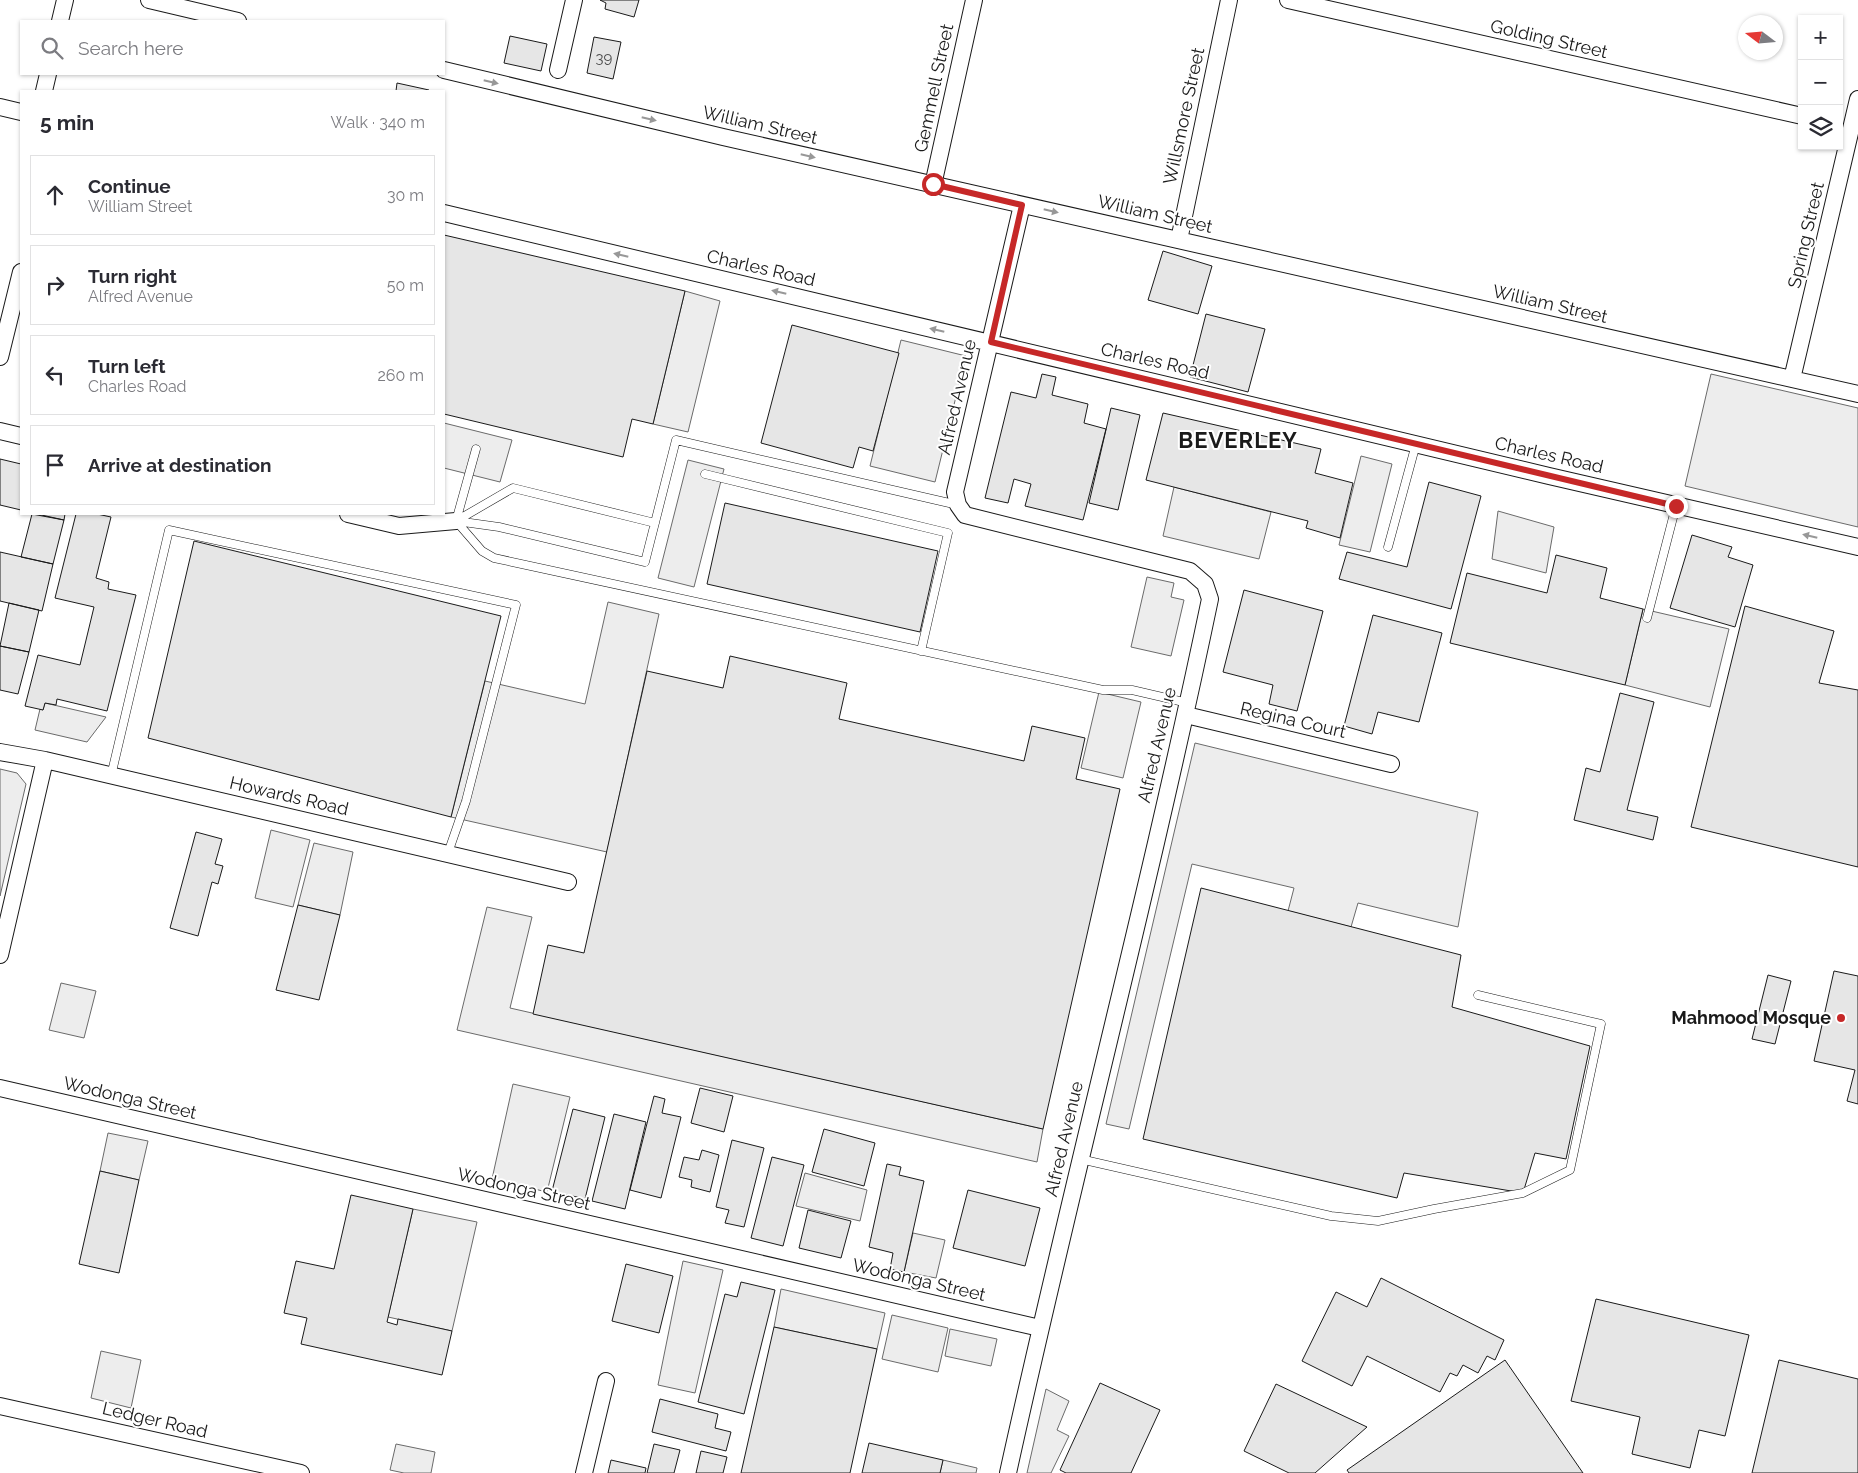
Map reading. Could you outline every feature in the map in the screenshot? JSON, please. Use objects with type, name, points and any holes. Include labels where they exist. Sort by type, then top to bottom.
[{"type":"street","points":[[60,20],[65,0]]},
{"type":"street","points":[[149,0],[234,20]]},
{"type":"street","points":[[558,70],[574,0]]},
{"type":"street","name":"Gemmell Street","points":[[933,184],[974,0]]},
{"type":"street","name":"Willsmore Street","points":[[1179,240],[1228,0]]},
{"type":"street","name":"Golding Street","points":[[1288,0],[1798,115]]},
{"type":"street","name":"William Street","points":[[445,70],[732,139],[1858,394]]},
{"type":"street","points":[[44,90],[48,75]]},
{"type":"street","name":"Spring Street","points":[[1792,379],[1850,127],[1858,100]]},
{"type":"street","points":[[0,107],[20,112]]},
{"type":"street","name":"Alfred Avenue","points":[[1008,1473],[1040,1328],[1187,709],[1210,599],[1205,584],[1190,571],[966,515],[958,505],[955,492],[1022,205]]},
{"type":"street","name":"Charles Road","points":[[445,213],[1676,506],[1858,547]]},
{"type":"street","points":[[0,357],[20,276]]},
{"type":"street","points":[[0,431],[20,436]]},
{"type":"street","points":[[354,515],[399,523],[456,521]]},
{"type":"street","name":"Regina Court","points":[[1187,709],[1391,764]]},
{"type":"street","name":"Howards Road","points":[[0,752],[45,760],[568,882]]},
{"type":"street","points":[[0,955],[45,760]]},
{"type":"street","name":"Wodonga Street","points":[[0,1088],[1040,1328]]},
{"type":"street","points":[[584,1473],[606,1381]]},
{"type":"street","name":"Ledger Road","points":[[0,1406],[244,1467],[302,1473]]},
{"type":"lane","points":[[456,521],[499,527],[645,562],[676,440],[958,505]]},
{"type":"lane","points":[[1388,547],[1416,444]]},
{"type":"lane","points":[[456,521],[476,449]]},
{"type":"lane","points":[[705,474],[948,533],[921,651]]},
{"type":"lane","points":[[456,521],[513,488],[655,523]]},
{"type":"lane","points":[[1647,618],[1676,506]]},
{"type":"lane","points":[[456,521],[482,552],[494,558],[1103,690],[1132,690],[1187,709]]},
{"type":"lane","points":[[111,776],[168,530],[516,605],[466,801],[448,853]]},
{"type":"lane","points":[[1080,1159],[1331,1216],[1378,1221],[1434,1208],[1524,1193],[1570,1170],[1601,1024],[1478,995]]},
{"type":"shaded area","points":[[685,291],[720,301],[688,432],[653,424]]},
{"type":"shaded area","points":[[901,340],[966,356],[935,482],[870,466]]},
{"type":"shaded area","points":[[1711,374],[1858,408],[1858,527],[1685,486]]},
{"type":"shaded area","points":[[445,423],[512,440],[500,482],[445,468]]},
{"type":"shaded area","points":[[1361,456],[1392,464],[1370,552],[1339,545]]},
{"type":"shaded area","points":[[688,460],[724,469],[694,587],[658,578]]},
{"type":"shaded area","points":[[1174,487],[1271,512],[1259,559],[1163,536]]},
{"type":"shaded area","points":[[1498,511],[1554,527],[1546,573],[1492,559]]},
{"type":"shaded area","points":[[1147,577],[1174,583],[1171,597],[1184,600],[1171,656],[1131,647]]},
{"type":"shaded area","points":[[608,602],[659,614],[607,852],[451,817],[485,681],[585,704]]},
{"type":"shaded area","points":[[1643,609],[1729,629],[1710,707],[1625,685]]},
{"type":"shaded area","points":[[1099,692],[1141,702],[1123,778],[1081,768]]},
{"type":"shaded area","points":[[45,703],[106,717],[87,742],[35,730],[40,709],[43,710]]},
{"type":"shaded area","points":[[1195,743],[1478,812],[1458,927],[1358,903],[1351,927],[1288,911],[1294,888],[1192,864],[1129,1129],[1106,1124]]},
{"type":"shaded area","points":[[0,769],[17,773],[26,784],[0,896]]},
{"type":"shaded area","points":[[271,830],[310,840],[293,907],[255,898]]},
{"type":"shaded area","points":[[314,843],[353,852],[340,915],[298,905]]},
{"type":"shaded area","points":[[487,907],[532,917],[510,1008],[1043,1129],[1037,1162],[457,1030]]},
{"type":"shaded area","points":[[61,983],[96,991],[84,1038],[49,1030]]},
{"type":"shaded area","points":[[513,1084],[570,1097],[547,1192],[492,1179]]},
{"type":"shaded area","points":[[108,1133],[148,1141],[139,1180],[100,1171]]},
{"type":"shaded area","points":[[805,1173],[867,1190],[860,1221],[796,1206]]},
{"type":"shaded area","points":[[413,1209],[477,1222],[452,1331],[388,1317]]},
{"type":"shaded area","points":[[913,1233],[945,1240],[936,1278],[904,1272]]},
{"type":"shaded area","points":[[683,1261],[723,1270],[695,1393],[658,1385]]},
{"type":"shaded area","points":[[781,1289],[885,1313],[877,1349],[774,1327]]},
{"type":"shaded area","points":[[892,1315],[948,1328],[938,1372],[882,1359]]},
{"type":"shaded area","points":[[950,1329],[997,1339],[991,1366],[945,1356]]},
{"type":"shaded area","points":[[101,1351],[141,1360],[131,1408],[91,1398]]},
{"type":"shaded area","points":[[1046,1389],[1069,1401],[1057,1430],[1069,1436],[1051,1473],[1027,1473]]},
{"type":"shaded area","points":[[396,1444],[435,1452],[431,1473],[404,1473],[390,1470]]},
{"type":"shaded area","points":[[943,1460],[977,1468],[976,1473],[940,1473]]},
{"type":"building","points":[[600,0],[639,0],[634,17],[605,9],[606,3]]},
{"type":"building","points":[[510,36],[547,44],[541,71],[504,63]]},
{"type":"building","points":[[594,37],[621,42],[613,79],[587,73]]},
{"type":"building","points":[[397,83],[429,90],[396,90]]},
{"type":"building","points":[[445,235],[685,291],[653,424],[632,419],[623,457],[445,414]]},
{"type":"building","points":[[1163,251],[1212,266],[1198,314],[1148,300]]},
{"type":"building","points":[[1206,314],[1265,329],[1248,392],[1190,377]]},
{"type":"building","points":[[792,325],[899,353],[873,451],[859,447],[853,468],[761,443]]},
{"type":"building","points":[[1042,374],[1056,377],[1052,395],[1088,404],[1084,423],[1106,429],[1083,520],[1025,506],[1031,484],[1014,479],[1008,503],[985,498],[1011,392],[1036,398]]},
{"type":"building","points":[[1111,408],[1140,415],[1118,510],[1089,503]]},
{"type":"building","points":[[1163,413],[1321,449],[1315,473],[1353,483],[1340,538],[1306,528],[1308,521],[1146,480]]},
{"type":"building","points":[[0,459],[20,464],[20,510],[0,505]]},
{"type":"building","points":[[1429,482],[1481,496],[1451,609],[1339,579],[1347,552],[1407,567]]},
{"type":"building","points":[[725,503],[938,551],[920,632],[707,584]]},
{"type":"building","points":[[32,515],[64,520],[53,564],[21,557]]},
{"type":"building","points":[[42,515],[65,515],[64,520]]},
{"type":"building","points":[[76,515],[111,517],[96,578],[109,582],[108,589],[136,595],[107,711],[57,699],[56,705],[45,703],[43,710],[25,706],[38,655],[80,665],[94,607],[55,598]]},
{"type":"building","points":[[1692,535],[1732,547],[1728,557],[1753,565],[1735,627],[1670,608]]},
{"type":"building","points":[[194,541],[501,616],[451,817],[148,738]]},
{"type":"building","points":[[0,552],[53,564],[42,611],[0,601]]},
{"type":"building","points":[[1556,555],[1607,568],[1600,598],[1643,609],[1625,685],[1450,643],[1467,573],[1547,593]]},
{"type":"building","points":[[1244,590],[1323,611],[1297,711],[1269,704],[1273,685],[1223,672]]},
{"type":"building","points":[[9,603],[39,610],[29,652],[0,646]]},
{"type":"building","points":[[1745,606],[1834,631],[1819,683],[1858,690],[1858,867],[1691,827]]},
{"type":"building","points":[[1373,615],[1442,633],[1419,722],[1378,712],[1372,734],[1344,726]]},
{"type":"building","points":[[0,646],[29,652],[18,694],[0,690]]},
{"type":"building","points":[[730,656],[847,683],[839,719],[1024,761],[1032,726],[1085,738],[1076,779],[1120,789],[1043,1129],[533,1014],[548,945],[584,953],[647,671],[723,688]]},
{"type":"building","points":[[1620,693],[1654,702],[1627,810],[1658,817],[1653,840],[1574,820],[1586,768],[1600,772]]},
{"type":"building","points":[[196,832],[222,839],[215,864],[223,866],[218,884],[212,882],[198,936],[170,928]]},
{"type":"building","points":[[1201,888],[1461,955],[1452,1007],[1590,1046],[1566,1159],[1535,1153],[1523,1193],[1404,1173],[1397,1198],[1143,1139]]},
{"type":"building","points":[[298,905],[340,915],[319,1000],[276,990]]},
{"type":"building","name":"Mahmood Mosque","points":[[1834,971],[1858,976],[1858,1104],[1847,1101],[1855,1070],[1814,1061]]},
{"type":"building","points":[[1768,975],[1791,981],[1775,1044],[1752,1039]]},
{"type":"building","points":[[700,1088],[733,1096],[724,1132],[691,1123]]},
{"type":"building","points":[[654,1096],[665,1099],[662,1113],[681,1117],[661,1198],[630,1190]]},
{"type":"building","points":[[573,1109],[605,1117],[585,1199],[552,1191]]},
{"type":"building","points":[[614,1114],[646,1122],[625,1209],[592,1201]]},
{"type":"building","points":[[824,1129],[875,1143],[864,1186],[812,1172]]},
{"type":"building","points":[[732,1140],[764,1148],[744,1227],[725,1223],[729,1210],[716,1207]]},
{"type":"building","points":[[702,1150],[719,1155],[710,1192],[691,1187],[692,1180],[679,1177],[684,1157],[699,1160]]},
{"type":"building","points":[[772,1157],[804,1165],[783,1246],[751,1238]]},
{"type":"building","points":[[887,1164],[901,1167],[899,1175],[924,1181],[904,1272],[890,1269],[893,1253],[869,1247]]},
{"type":"building","points":[[100,1171],[139,1180],[119,1273],[79,1264]]},
{"type":"building","points":[[968,1190],[1040,1208],[1025,1266],[953,1248]]},
{"type":"building","points":[[351,1195],[413,1209],[387,1322],[397,1325],[398,1319],[452,1331],[442,1375],[301,1344],[307,1318],[284,1313],[296,1261],[334,1269]]},
{"type":"building","points":[[808,1210],[851,1221],[841,1258],[799,1248]]},
{"type":"building","points":[[626,1264],[673,1276],[659,1333],[612,1321]]},
{"type":"building","points":[[1381,1278],[1504,1340],[1495,1360],[1487,1356],[1478,1373],[1463,1365],[1457,1376],[1450,1373],[1440,1392],[1367,1356],[1352,1386],[1302,1361],[1336,1292],[1367,1307]]},
{"type":"building","points":[[741,1282],[775,1290],[744,1414],[698,1402],[725,1294],[737,1297]]},
{"type":"building","points":[[1596,1299],[1749,1335],[1725,1436],[1699,1430],[1690,1468],[1632,1454],[1640,1417],[1571,1401]]},
{"type":"building","points":[[774,1327],[877,1349],[850,1473],[741,1473]]},
{"type":"building","points":[[1505,1360],[1583,1473],[1349,1473],[1347,1470]]},
{"type":"building","points":[[1779,1360],[1858,1379],[1858,1473],[1752,1473]]},
{"type":"building","points":[[1100,1383],[1160,1410],[1131,1473],[1066,1473],[1060,1470]]},
{"type":"building","points":[[1276,1384],[1367,1427],[1315,1473],[1289,1473],[1244,1451]]},
{"type":"building","points":[[660,1399],[718,1414],[715,1428],[731,1432],[726,1451],[652,1432]]},
{"type":"building","points":[[869,1443],[943,1460],[940,1473],[862,1473]]},
{"type":"building","points":[[654,1444],[680,1450],[674,1473],[647,1473]]},
{"type":"building","points":[[701,1451],[727,1457],[723,1473],[696,1473]]},
{"type":"building","points":[[611,1460],[646,1468],[645,1473],[608,1473]]},
{"type":"place","name":"Mahmood Mosque","points":[[1841,1018]]},
{"type":"district","name":"BEVERLEY","points":[[1238,440]]},
{"type":"route","points":[[933,184],[1022,205],[991,342],[1676,506]]}]
